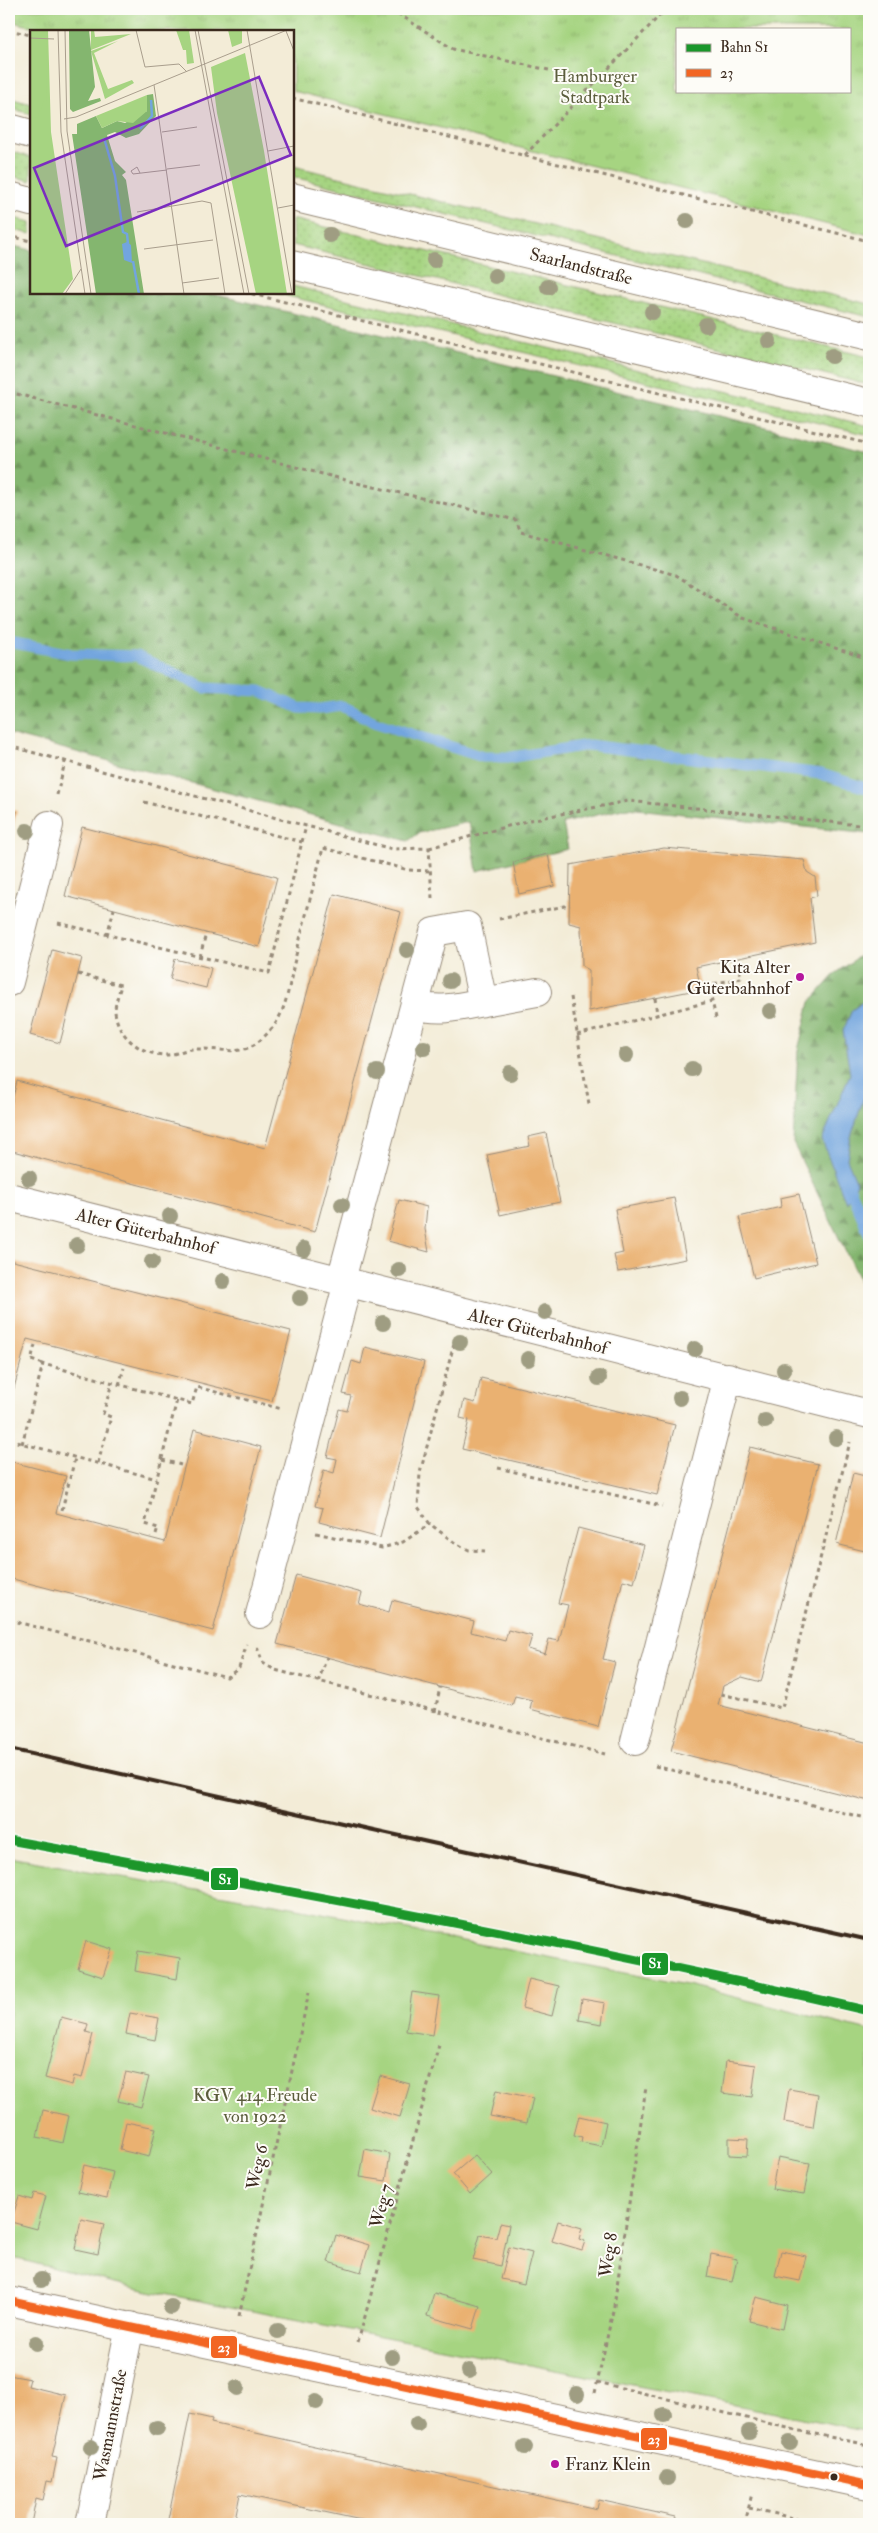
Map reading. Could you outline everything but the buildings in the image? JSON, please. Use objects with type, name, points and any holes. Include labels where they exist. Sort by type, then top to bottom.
[{"type":"street","points":[[9,128],[30,134]]},
{"type":"street","points":[[9,196],[30,202]]},
{"type":"street","name":"Saarlandstraße","points":[[294,197],[869,336]]},
{"type":"street","points":[[294,264],[869,403]]},
{"type":"street","points":[[9,982],[49,825]]},
{"type":"street","points":[[260,1614],[312,1417],[344,1281],[434,932],[467,926],[483,1002]]},
{"type":"street","points":[[415,1006],[445,1010],[537,992]]},
{"type":"street","name":"Alter Güterbahnhof","points":[[9,1197],[869,1414]]},
{"type":"street","points":[[633,1750],[728,1377]]},
{"type":"street","points":[[9,2300],[869,2485]]},
{"type":"street","name":"Wasmannstraße","points":[[90,2524],[130,2326]]},
{"type":"path","points":[[391,9],[453,50],[598,81]]},
{"type":"path","points":[[524,156],[666,9]]},
{"type":"path","points":[[9,30],[30,35]]},
{"type":"path","points":[[294,98],[869,241]]},
{"type":"path","points":[[9,236],[30,241]]},
{"type":"path","points":[[252,294],[869,444]]},
{"type":"path","points":[[9,392],[357,483],[516,520],[521,532],[676,575],[742,618],[869,659]]},
{"type":"path","points":[[9,746],[392,848],[429,848],[530,820],[628,801],[869,826]]},
{"type":"path","points":[[144,802],[302,842]]},
{"type":"path","points":[[26,915],[269,973],[306,826]]},
{"type":"path","points":[[78,974],[121,985],[115,1009],[117,1023],[125,1037],[136,1046],[151,1052],[168,1055],[191,1049],[226,1052],[246,1049],[261,1040],[282,1012],[322,848],[409,870],[430,872]]},
{"type":"path","points":[[429,848],[432,889]]},
{"type":"path","points":[[467,926],[570,905]]},
{"type":"path","points":[[107,935],[114,909]]},
{"type":"path","points":[[200,957],[206,933]]},
{"type":"path","points":[[716,1018],[708,985],[741,978],[737,958]]},
{"type":"path","points":[[537,992],[570,985],[589,1104]]},
{"type":"path","points":[[655,998],[658,1015]]},
{"type":"path","points":[[577,1035],[712,1001]]},
{"type":"path","points":[[462,1312],[420,1473],[418,1507],[430,1524],[455,1544],[469,1550],[485,1551]]},
{"type":"path","points":[[34,1345],[31,1360],[192,1404],[196,1387],[312,1417]]},
{"type":"path","points":[[22,1444],[43,1364]]},
{"type":"path","points":[[120,1385],[124,1368]]},
{"type":"path","points":[[98,1463],[111,1417],[103,1414],[112,1382]]},
{"type":"path","points":[[156,1536],[158,1528],[145,1524],[177,1400]]},
{"type":"path","points":[[9,1440],[157,1479]]},
{"type":"path","points":[[62,1510],[76,1458]]},
{"type":"path","points":[[162,1460],[181,1465]]},
{"type":"path","points":[[498,1468],[692,1513]]},
{"type":"path","points":[[721,1694],[782,1708],[842,1472]]},
{"type":"path","points":[[284,1525],[382,1548],[402,1542],[430,1524]]},
{"type":"path","points":[[260,1614],[257,1646],[263,1663],[275,1670],[435,1712],[633,1750],[869,1819]]},
{"type":"path","points":[[9,1620],[226,1677],[238,1668],[253,1624],[260,1614]]},
{"type":"path","points":[[318,1682],[327,1657]]},
{"type":"path","points":[[435,1712],[440,1687]]},
{"type":"path","name":"Weg 6","points":[[232,2349],[309,1992]]},
{"type":"path","name":"Weg 7","points":[[349,2374],[439,2045]]},
{"type":"path","name":"Weg 8","points":[[587,2425],[614,2306],[646,2087]]},
{"type":"path","points":[[597,2382],[800,2431],[869,2445]]},
{"type":"path","points":[[749,2508],[820,2524]]},
{"type":"path","points":[[796,2524],[797,2519]]},
{"type":"green space","name":"Hamburger Stadtpark","points":[[9,9],[869,9],[869,235],[294,91],[294,30],[47,30],[9,21]]},
{"type":"green space","points":[[9,98],[30,104],[30,114],[9,108]]},
{"type":"green space","points":[[9,151],[30,157],[30,181],[9,175]]},
{"type":"green space","points":[[294,166],[869,304],[869,317],[294,177]]},
{"type":"green space","points":[[9,217],[30,222],[30,234],[9,229]]},
{"type":"green space","points":[[294,219],[869,357],[869,385],[294,245]]},
{"type":"green space","points":[[9,245],[30,250],[30,294],[213,294],[869,452],[869,834],[627,808],[563,823],[568,849],[477,871],[469,822],[419,833],[408,841],[9,734]]},
{"type":"green space","points":[[294,286],[869,426],[869,435],[279,294],[294,294]]},
{"type":"green space","points":[[869,949],[869,1300],[793,1143],[798,1050],[810,1002],[835,974]]},
{"type":"green space","name":"KGV 414 Freude von 1922","points":[[9,1857],[292,1907],[691,1986],[869,2031],[869,2431],[144,2290],[9,2257]]},
{"type":"water","points":[[869,997],[869,1082],[851,1137],[847,1159],[857,1183],[846,1203],[822,1140],[850,1074],[843,1031],[852,1010]]},
{"type":"waterway","points":[[9,642],[71,654],[137,656],[205,688],[260,691],[299,708],[320,709],[342,706],[377,723],[483,757],[512,757],[589,745],[821,774],[869,789]]},
{"type":"waterway","points":[[846,1179],[869,1233]]},
{"type":"railway","points":[[9,1749],[869,1940]]},
{"type":"rail line","name":"S1","points":[[9,1840],[548,1942],[869,2011]]},
{"type":"transit line","name":"23","points":[[9,2301],[869,2485]]},
{"type":"place","name":"Kita Alter Güterbahnhof","points":[[800,977]]},
{"type":"place","name":"Franz Klein","points":[[555,2464]]}]
